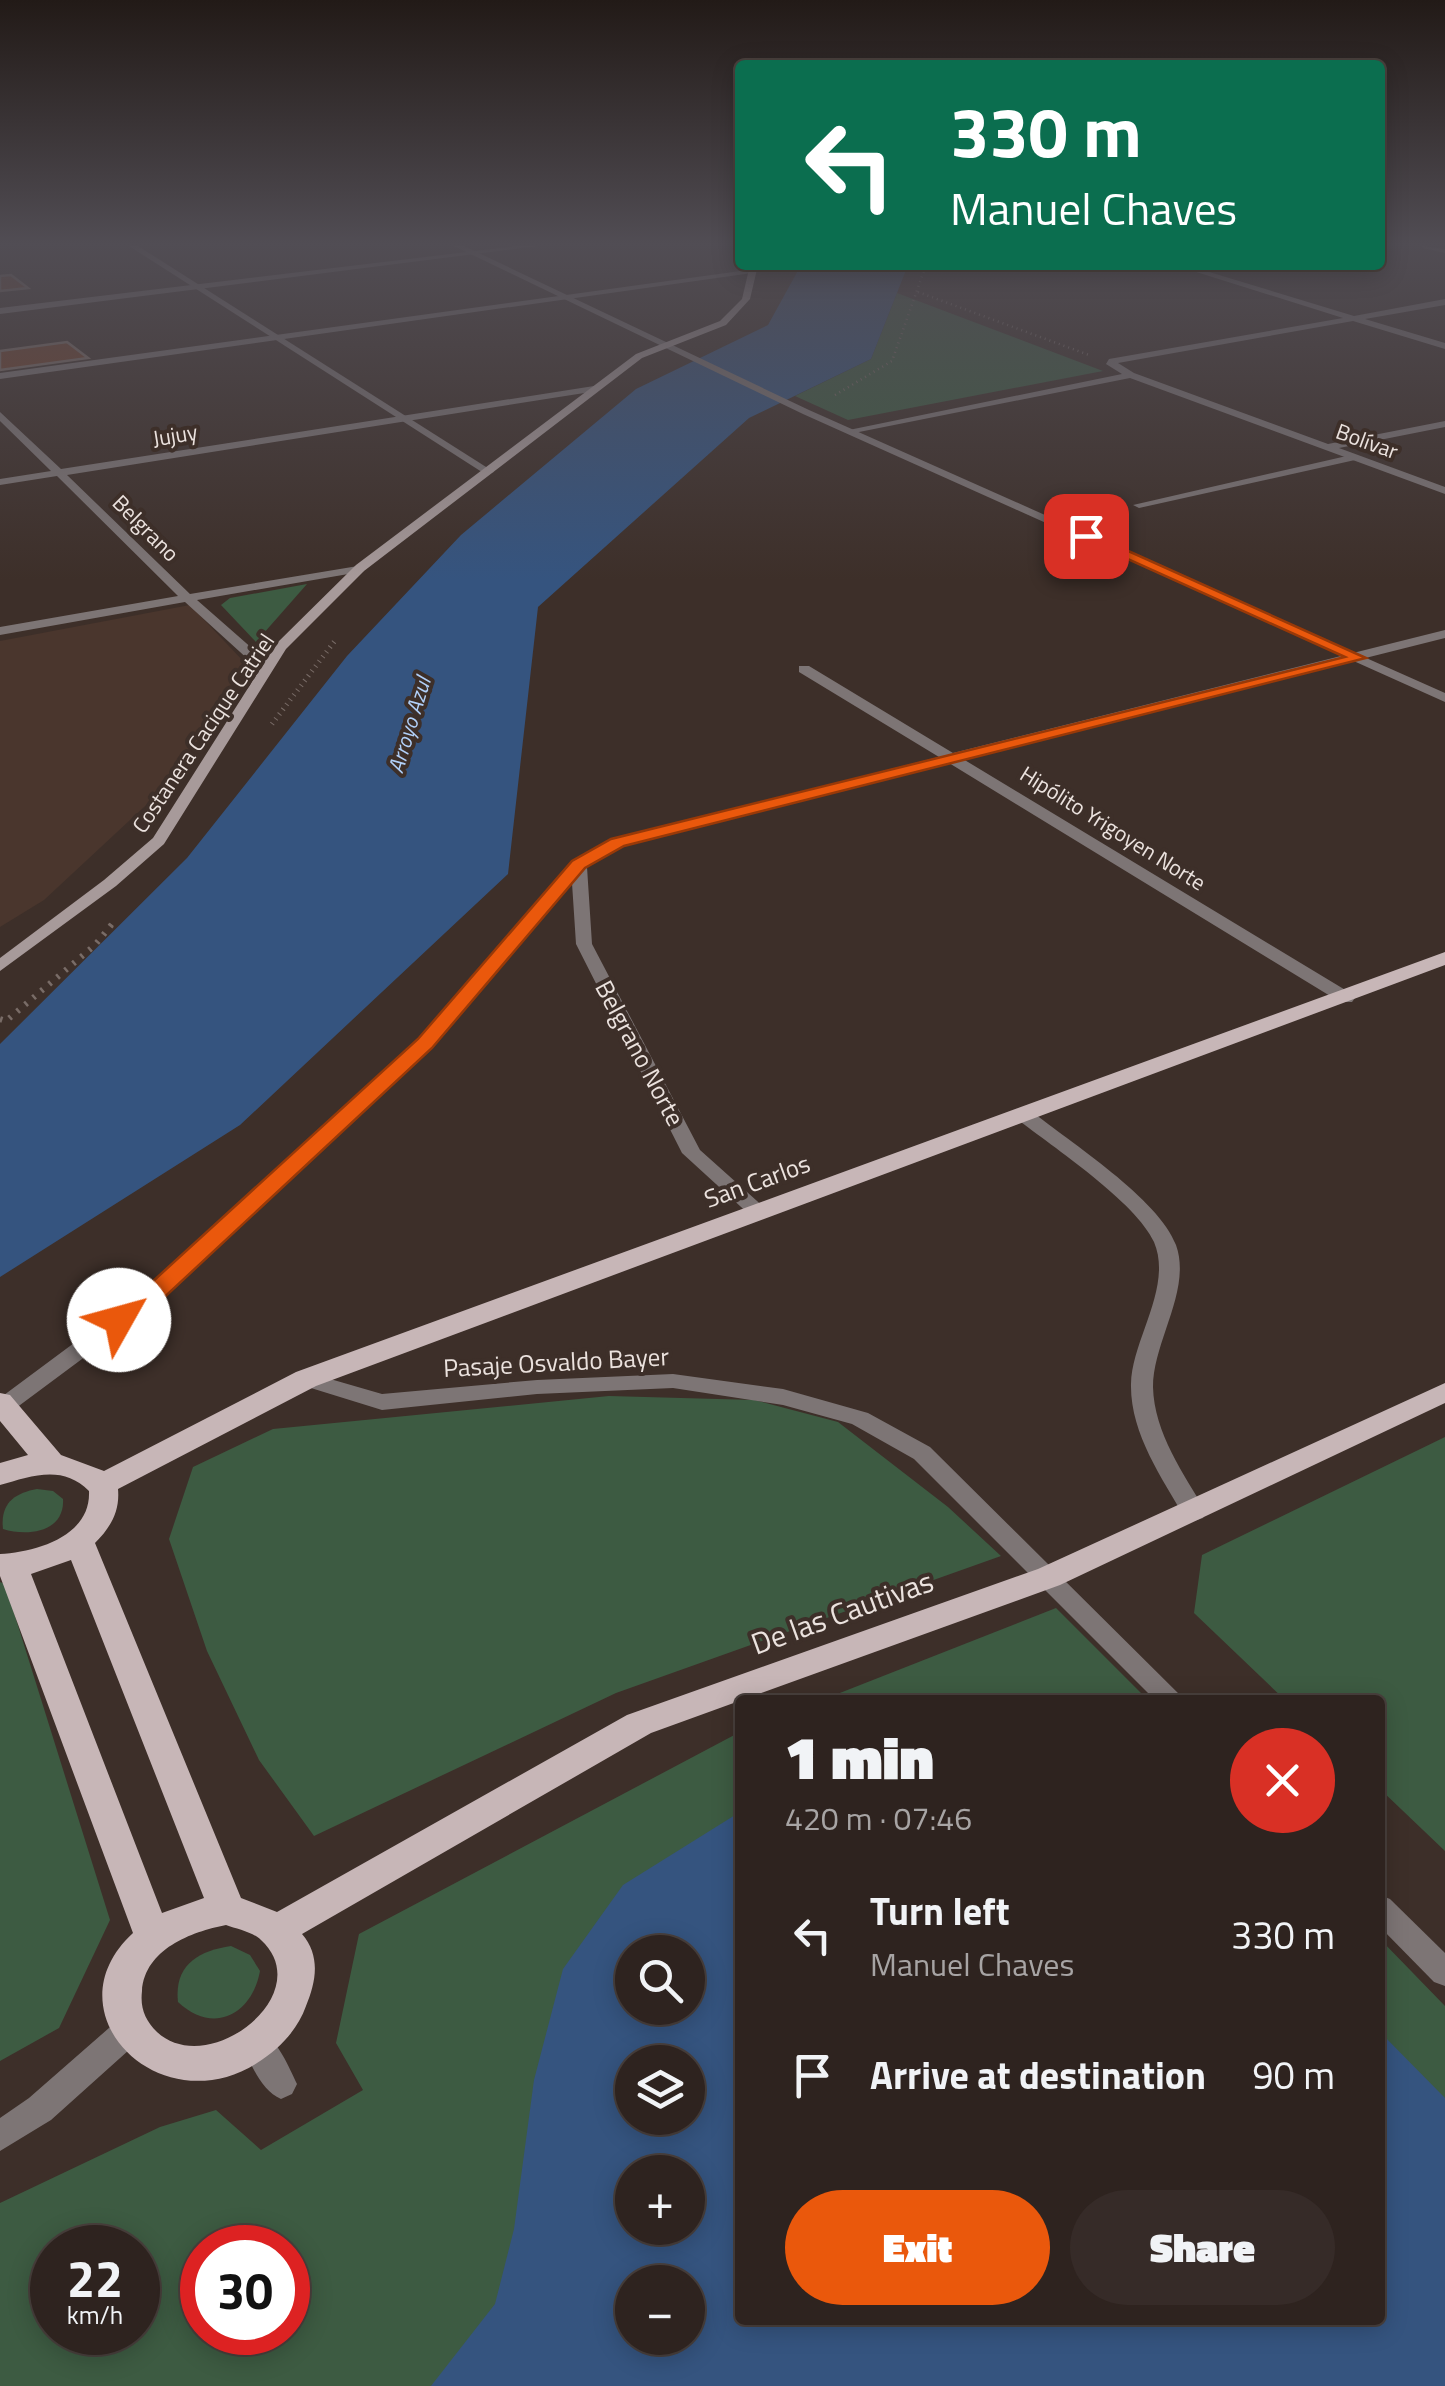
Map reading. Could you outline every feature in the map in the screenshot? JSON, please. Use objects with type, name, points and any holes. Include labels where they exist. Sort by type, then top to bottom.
[{"type":"main road","name":"Costanera Cacique Catriel","points":[[0,966],[110,883],[159,840],[281,646],[360,568],[636,357]]},
{"type":"main road","name":"San Carlos","points":[[100,1485],[306,1379],[1346,998],[1445,958]]},
{"type":"main road","name":"De las Cautivas","points":[[278,1930],[640,1724],[1049,1577],[1445,1392]]},
{"type":"main road","points":[[2,1404],[52,1464]]},
{"type":"main road","points":[[0,1475],[30,1465],[72,1467],[89,1474],[100,1485],[105,1499],[103,1514],[80,1543],[60,1556],[6,1566],[153,1937]]},
{"type":"main road","points":[[80,1543],[227,1909]]},
{"type":"main road","points":[[227,1909],[264,1919],[278,1930],[293,1948],[298,1972],[293,1998],[279,2022],[257,2044],[229,2058],[198,2065],[170,2062],[145,2050],[128,2032],[122,2012],[122,1990],[129,1970],[153,1937],[181,1921],[227,1909]]},
{"type":"street","points":[[0,376],[139,357]]},
{"type":"street","points":[[312,357],[489,472]]},
{"type":"street","points":[[689,357],[1445,698]]},
{"type":"street","points":[[1109,362],[1135,357]]},
{"type":"street","name":"Bolívar","points":[[1109,362],[1131,375],[1445,490]]},
{"type":"street","points":[[849,431],[1131,375]]},
{"type":"street","name":"Jujuy","points":[[0,482],[594,389]]},
{"type":"street","name":"Belgrano","points":[[0,414],[187,598],[266,668]]},
{"type":"street","points":[[1325,448],[1445,424]]},
{"type":"street","points":[[1140,505],[1351,458]]},
{"type":"street","points":[[0,631],[360,568]]},
{"type":"street","points":[[2,1404],[148,1299],[425,1043],[579,864],[618,842],[1445,634]]},
{"type":"street","name":"Hipólito Yrigoyen Norte","points":[[804,668],[1346,998]]},
{"type":"street","name":"Belgrano Norte","points":[[579,864],[584,944],[692,1153],[759,1212]]},
{"type":"street","points":[[1024,1115],[1146,1216],[1165,1244],[1169,1274],[1155,1317],[1142,1385],[1148,1422],[1194,1512]]},
{"type":"street","name":"Pasaje Osvaldo Bayer","points":[[306,1379],[382,1402],[537,1387],[672,1381],[783,1397],[860,1418],[922,1453],[1049,1577]]},
{"type":"street","points":[[1049,1577],[1167,1695]]},
{"type":"street","points":[[1385,1913],[1445,1973]]},
{"type":"street","points":[[0,2136],[40,2109],[128,2032]]},
{"type":"street","points":[[257,2044],[281,2084]]},
{"type":"path","points":[[806,412],[892,362],[894,357]]},
{"type":"path","points":[[1096,357],[1109,362]]},
{"type":"path","points":[[268,730],[344,628]]},
{"type":"path","points":[[0,1019],[6,1021],[95,944],[119,916]]},
{"type":"shaded area","points":[[190,605],[245,663],[173,780],[44,900],[0,927],[0,641]]},
{"type":"green space","points":[[1067,357],[1103,371],[848,420],[795,396],[871,359]]},
{"type":"green space","points":[[307,584],[256,642],[221,605],[230,598]]},
{"type":"green space","points":[[609,1396],[754,1400],[838,1422],[948,1507],[1001,1556],[616,1693],[314,1836],[259,1760],[207,1651],[169,1539],[193,1467],[273,1429]]},
{"type":"green space","points":[[1445,1437],[1445,1851],[1385,1794],[1385,1695],[1280,1695],[1194,1613],[1202,1555]]},
{"type":"green space","points":[[37,1489],[53,1491],[63,1499],[58,1519],[33,1532],[3,1529],[4,1512],[11,1501]]},
{"type":"green space","points":[[0,1582],[5,1584],[110,1920],[59,2028],[0,2061]]},
{"type":"green space","points":[[1056,1608],[1143,1695],[835,1695]]},
{"type":"green space","points":[[735,1735],[735,2325],[1385,2325],[1385,1944],[1445,2006],[1445,2386],[0,2386],[0,2203],[160,2127],[216,2110],[261,2150],[363,2090],[336,2043],[359,1934]]},
{"type":"green space","points":[[231,1946],[250,1955],[260,1971],[249,1999],[240,2009],[217,2018],[191,2012],[178,2002],[184,1970],[198,1956]]},
{"type":"water","name":"Arroyo Azul","points":[[701,357],[872,357],[749,418],[538,607],[508,874],[240,1125],[0,1277],[0,1044],[187,858],[347,656],[461,535],[636,389]]},
{"type":"water","points":[[735,1815],[735,2325],[1385,2325],[1385,2037],[1445,2098],[1445,2386],[431,2386],[495,2304],[514,2229],[534,2080],[563,1969],[623,1885]]},
{"type":"building","points":[[0,357],[88,358],[0,370]]},
{"type":"route","points":[[119,1320],[148,1299],[425,1043],[579,864],[618,842],[1359,658],[1086,536]]}]
